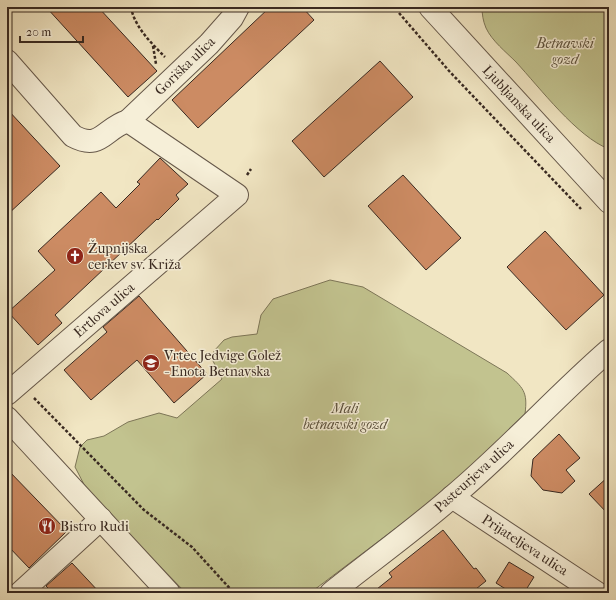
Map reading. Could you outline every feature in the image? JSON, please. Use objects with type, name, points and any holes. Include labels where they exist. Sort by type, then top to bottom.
[{"type":"street","name":"Goriška ulica","points":[[7,61],[73,136],[82,141],[92,142],[100,139],[119,123],[128,121],[209,44],[232,18],[238,7]]},
{"type":"street","name":"Ljubljanska ulica","points":[[430,7],[609,202]]},
{"type":"street","name":"Ertlova ulica","points":[[7,394],[237,194],[128,121]]},
{"type":"street","name":"Pasteurjeva ulica","points":[[331,593],[452,497],[552,405],[572,382],[609,350]]},
{"type":"street","points":[[7,418],[169,593]]},
{"type":"street","name":"Prijateljeva ulica","points":[[452,497],[597,593]]},
{"type":"street","points":[[20,593],[102,519]]},
{"type":"path","points":[[131,7],[132,17],[153,45],[179,72]]},
{"type":"path","points":[[399,13],[450,72],[581,209]]},
{"type":"path","points":[[29,392],[144,510],[192,547],[234,593]]},
{"type":"green space","name":"Betnavski gozd","points":[[482,7],[609,7],[609,149],[584,134],[572,123],[516,62],[495,42],[485,25]]},
{"type":"green space","name":"Mali betnavski gozd","points":[[330,280],[363,287],[507,373],[521,386],[523,390],[526,400],[525,414],[445,491],[310,593],[186,593],[89,494],[75,467],[80,447],[87,440],[104,436],[128,422],[159,413],[177,418],[222,379],[213,361],[214,351],[224,340],[232,337],[257,334],[261,315],[273,299]]},
{"type":"building","points":[[46,7],[98,7],[157,71],[128,97]]},
{"type":"building","points":[[270,7],[302,7],[314,20],[198,128],[172,100]]},
{"type":"building","points":[[380,61],[413,97],[324,177],[292,141]]},
{"type":"building","points":[[7,109],[60,166],[7,215]]},
{"type":"building","points":[[160,158],[188,184],[176,195],[179,199],[55,315],[62,323],[38,345],[8,312],[55,270],[38,251],[101,192],[116,208],[140,184],[137,182]]},
{"type":"building","points":[[403,175],[461,238],[426,270],[368,206]]},
{"type":"building","points":[[545,231],[604,295],[566,330],[507,267]]},
{"type":"building","points":[[139,296],[207,374],[174,403],[137,360],[91,400],[64,370],[107,332],[103,327]]},
{"type":"building","points":[[559,434],[580,458],[566,470],[575,481],[562,493],[543,490],[531,476],[533,459]]},
{"type":"building","points":[[7,469],[67,531],[29,568],[7,545]]},
{"type":"building","points":[[609,476],[609,515],[589,494]]},
{"type":"building","points":[[443,530],[474,569],[476,568],[486,581],[471,593],[372,593],[392,577],[389,573]]},
{"type":"building","points":[[509,562],[534,577],[524,593],[512,593],[496,583]]},
{"type":"building","points":[[72,563],[100,593],[53,593],[46,586]]},
{"type":"place","name":"Župnijska cerkev sv. Križa","points":[[75,256]]},
{"type":"place","name":"Vrtec Jedvige Golež - Enota Betnavska","points":[[151,363]]},
{"type":"place","name":"Bistro Rudi","points":[[47,526]]}]
